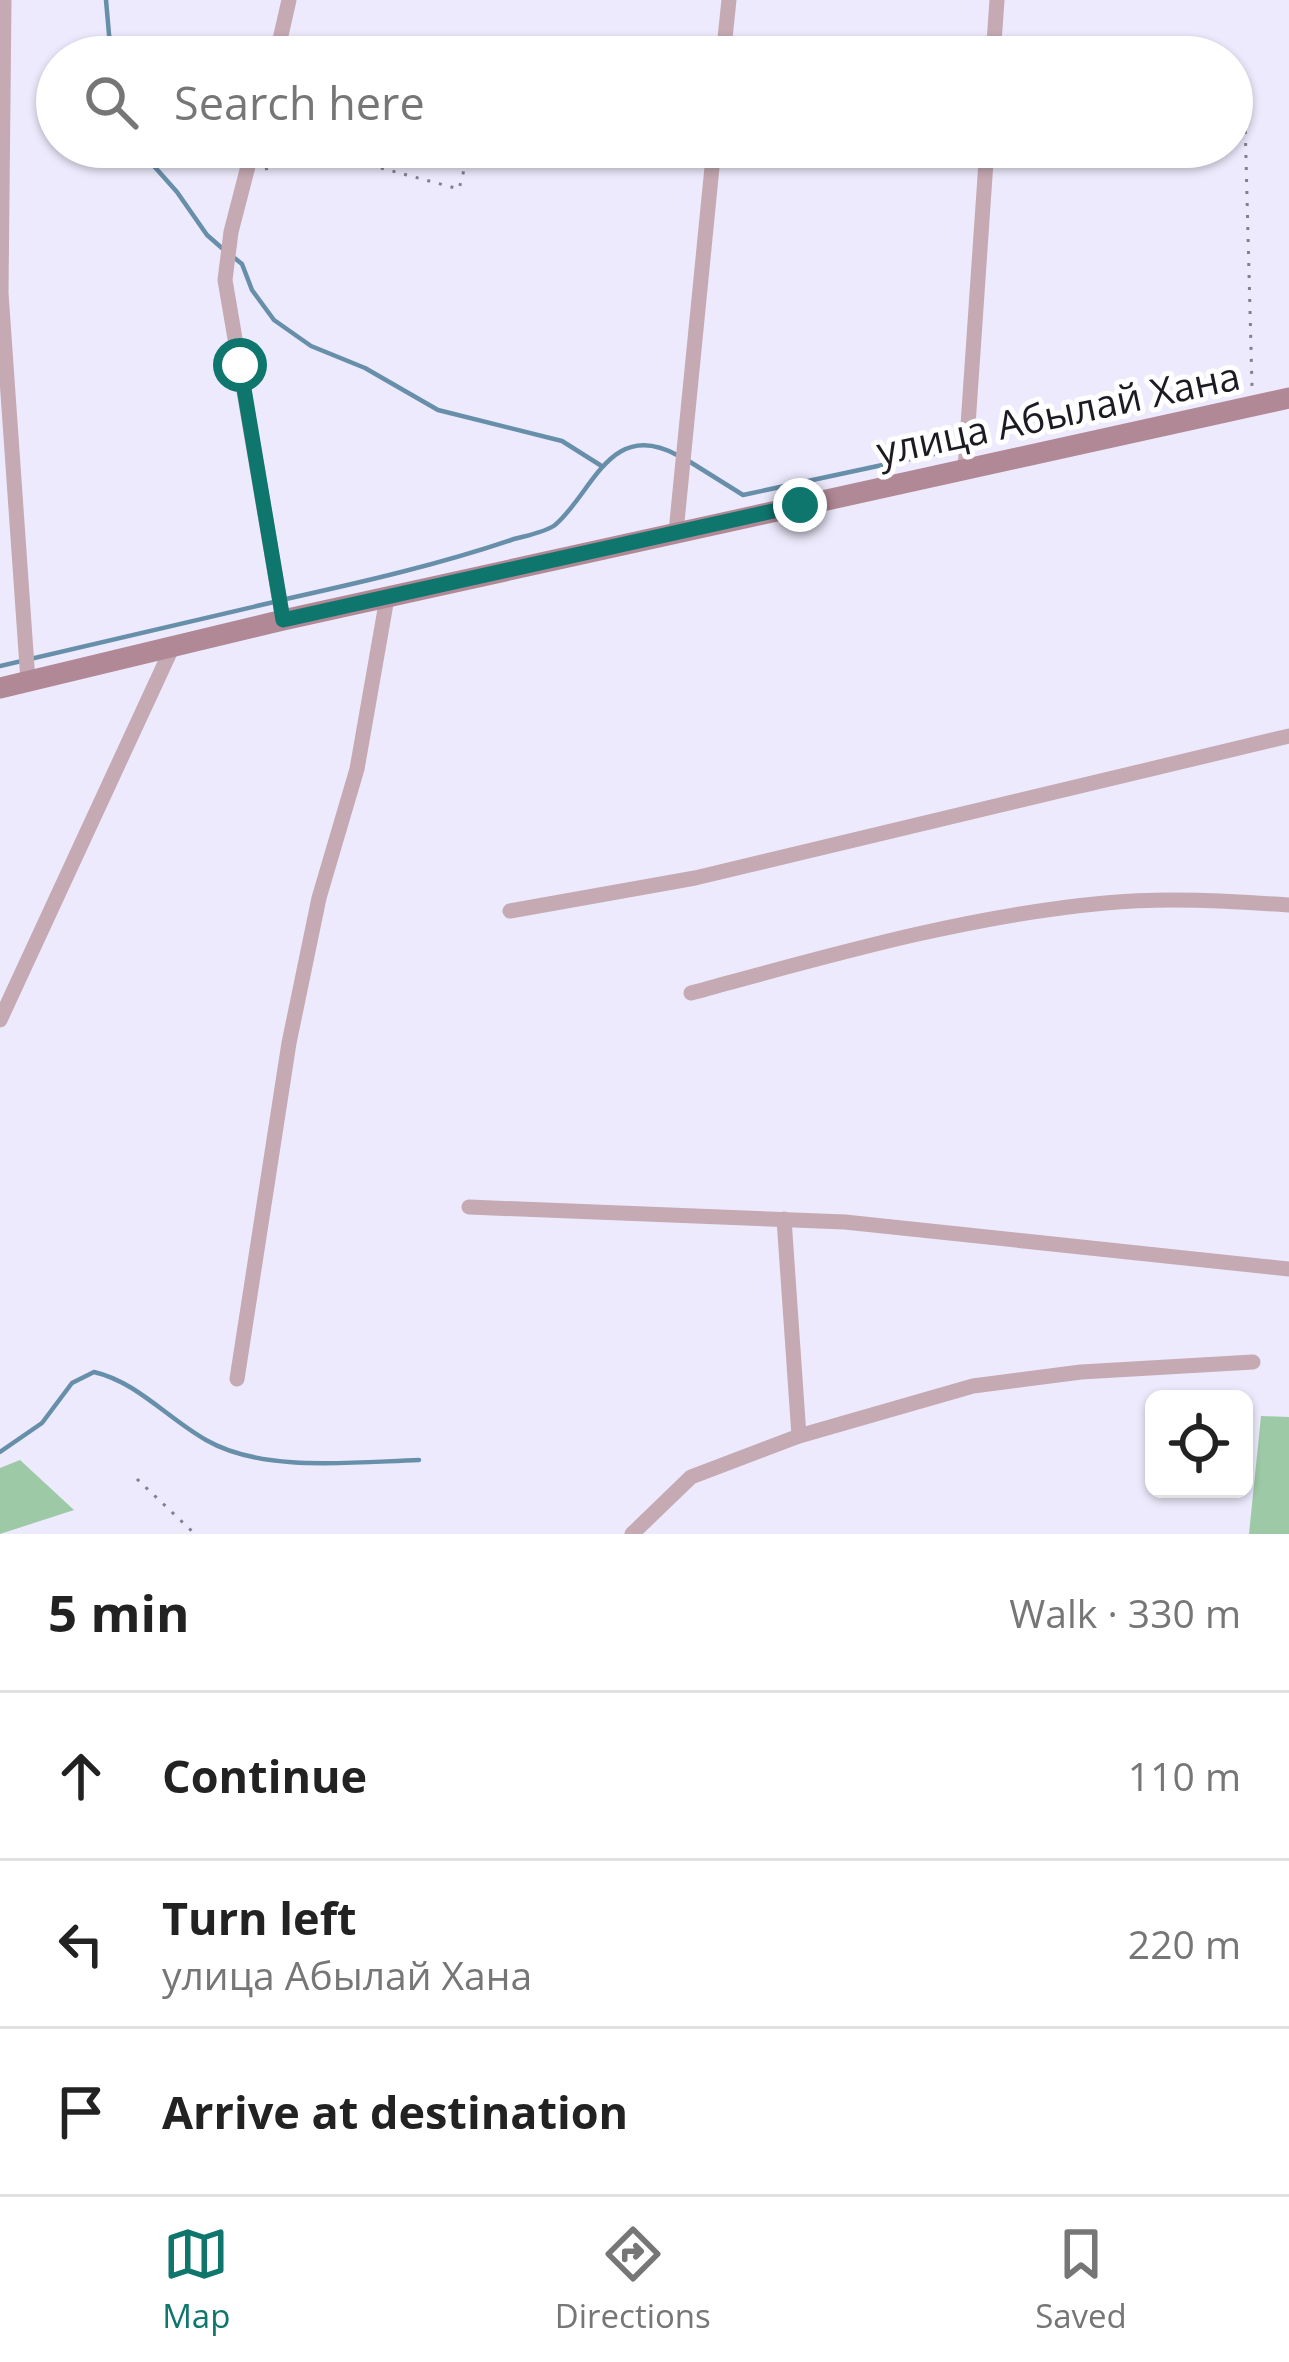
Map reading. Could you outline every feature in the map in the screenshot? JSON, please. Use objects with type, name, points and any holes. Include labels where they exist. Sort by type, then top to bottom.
[{"type":"main road","name":"улица Абылай Хана","points":[[0,688],[283,620],[1289,398]]},
{"type":"street","points":[[4,0],[1,293],[28,681]]},
{"type":"street","points":[[281,36],[290,0]]},
{"type":"street","points":[[725,36],[728,0]]},
{"type":"street","points":[[994,36],[997,0]]},
{"type":"street","points":[[248,168],[231,232],[225,280],[283,620]]},
{"type":"street","points":[[676,532],[712,168]]},
{"type":"street","points":[[965,469],[986,168]]},
{"type":"street","points":[[237,1379],[289,1043],[319,898],[358,769],[387,598]]},
{"type":"street","points":[[0,1020],[172,648]]},
{"type":"street","points":[[510,911],[695,878],[1289,736]]},
{"type":"street","points":[[692,993],[914,934],[1009,915],[1109,902],[1289,904]]},
{"type":"street","points":[[469,1207],[845,1222],[1289,1269]]},
{"type":"street","points":[[784,1220],[799,1436]]},
{"type":"street","points":[[632,1534],[692,1477],[799,1436],[974,1386],[1081,1372],[1253,1362]]},
{"type":"path","points":[[246,175],[271,168]]},
{"type":"path","points":[[380,168],[459,190],[465,168]]},
{"type":"path","points":[[1246,168],[1253,406]]},
{"type":"path","points":[[137,1479],[194,1534]]},
{"type":"green space","points":[[1261,1416],[1289,1417],[1289,1534],[1249,1534]]},
{"type":"green space","points":[[20,1460],[74,1510],[0,1534],[0,1468]]},
{"type":"waterway","points":[[106,0],[109,36]]},
{"type":"waterway","points":[[156,168],[223,249]]},
{"type":"waterway","points":[[232,256],[242,264],[252,290],[274,320],[311,346],[365,368],[438,410],[562,441],[600,465]]},
{"type":"waterway","points":[[286,599],[545,530],[568,512],[619,453],[635,446],[654,446],[677,455]]},
{"type":"waterway","points":[[687,460],[743,495],[943,452]]},
{"type":"waterway","points":[[0,666],[274,602]]},
{"type":"waterway","points":[[0,1452],[42,1423],[72,1383],[94,1372],[138,1392],[206,1440],[254,1457],[310,1463],[419,1460]]},
{"type":"route","points":[[240,365],[283,620],[800,505]]}]
